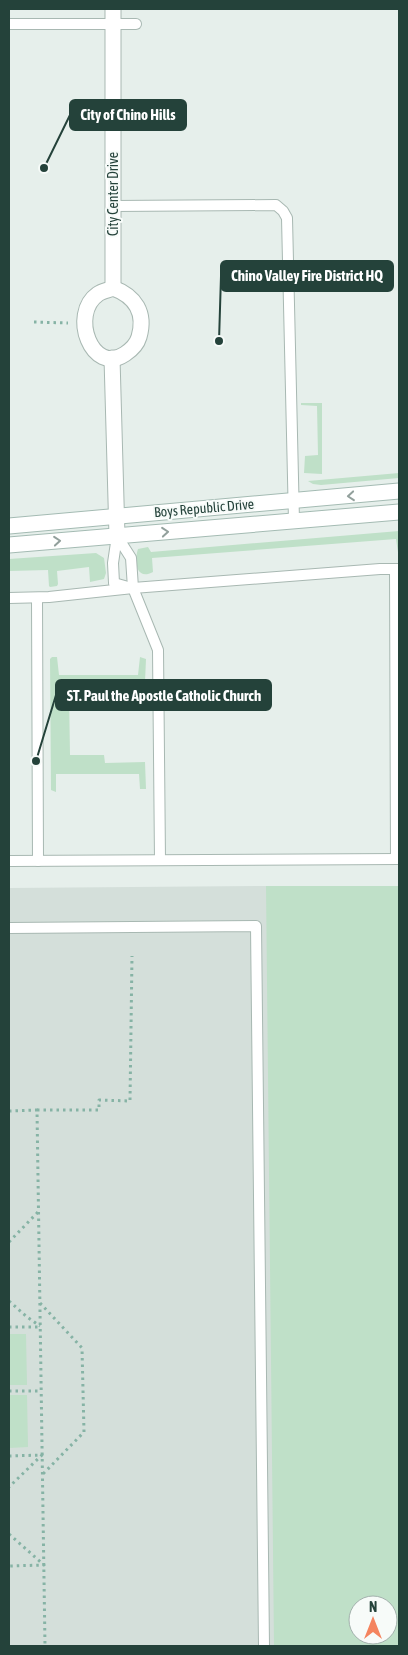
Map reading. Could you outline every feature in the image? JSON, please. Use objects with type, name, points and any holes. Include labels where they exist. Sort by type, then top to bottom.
[{"type":"main road","name":"City Center Drive","points":[[113,16],[113,288]]},
{"type":"main road","points":[[113,288],[125,292],[134,301],[140,313],[141,326],[139,339],[132,350],[121,357],[112,358],[105,358],[95,351],[87,340],[85,314],[90,303],[99,293],[113,288]]},
{"type":"main road","points":[[112,358],[116,536]]},
{"type":"main road","name":"Boys Republic Drive","points":[[9,526],[399,491]]},
{"type":"main road","name":"Boys Republic Drive","points":[[9,545],[399,512]]},
{"type":"lane","points":[[9,24],[113,16],[136,24]]},
{"type":"lane","points":[[113,206],[276,206],[284,211],[287,218],[294,522]]},
{"type":"lane","points":[[116,536],[113,563],[114,582],[133,588]]},
{"type":"lane","points":[[116,536],[131,558],[133,588],[158,650],[160,860]]},
{"type":"lane","points":[[9,598],[37,598],[133,588],[397,569],[398,859],[9,861]]},
{"type":"lane","points":[[37,598],[38,861]]},
{"type":"lane","points":[[9,928],[256,926],[264,1646]]},
{"type":"path","points":[[34,322],[68,323]]},
{"type":"path","points":[[9,1110],[99,1110],[99,1100],[130,1101],[132,956]]},
{"type":"path","points":[[37,1110],[45,1646]]},
{"type":"path","points":[[9,1242],[38,1211]]},
{"type":"path","points":[[9,1301],[40,1327]]},
{"type":"path","points":[[40,1303],[82,1348],[84,1432],[42,1475]]},
{"type":"path","points":[[9,1327],[40,1327]]},
{"type":"path","points":[[9,1391],[41,1391]]},
{"type":"path","points":[[9,1456],[42,1456]]},
{"type":"path","points":[[9,1487],[42,1456]]},
{"type":"path","points":[[9,1534],[44,1565]]},
{"type":"path","points":[[9,1566],[44,1565]]},
{"type":"shaded area","points":[[382,886],[398,1595],[348,1595],[348,1645],[398,1645],[398,1601],[399,1646],[9,1646],[9,888]]},
{"type":"green space","points":[[301,403],[322,403],[322,474],[304,473],[305,456],[318,455],[317,406],[301,405]]},
{"type":"green space","points":[[399,473],[399,478],[321,485],[308,481]]},
{"type":"green space","points":[[399,531],[399,559],[396,539],[152,558],[153,572],[147,574],[140,572],[136,559],[138,549],[148,547],[151,552]]},
{"type":"green space","points":[[96,553],[104,558],[106,573],[104,579],[90,582],[89,567],[57,571],[58,584],[57,586],[50,587],[48,570],[9,571],[9,559]]},
{"type":"green space","points":[[57,657],[59,675],[138,675],[140,657],[146,659],[145,682],[107,682],[106,691],[69,692],[70,755],[104,755],[105,763],[145,762],[146,789],[140,789],[139,774],[56,774],[56,792],[51,790],[50,659]]},
{"type":"green space","points":[[266,886],[399,886],[399,1646],[274,1646]]},
{"type":"green space","points":[[9,1334],[26,1334],[27,1385],[9,1385]]},
{"type":"green space","points":[[9,1395],[27,1395],[28,1447],[9,1448]]},
{"type":"place","name":"City of Chino Hills","points":[[44,168]]},
{"type":"place","name":"Chino Valley Fire District HQ","points":[[219,341]]},
{"type":"place","name":"ST. Paul the Apostle Catholic Church","points":[[36,761]]}]
